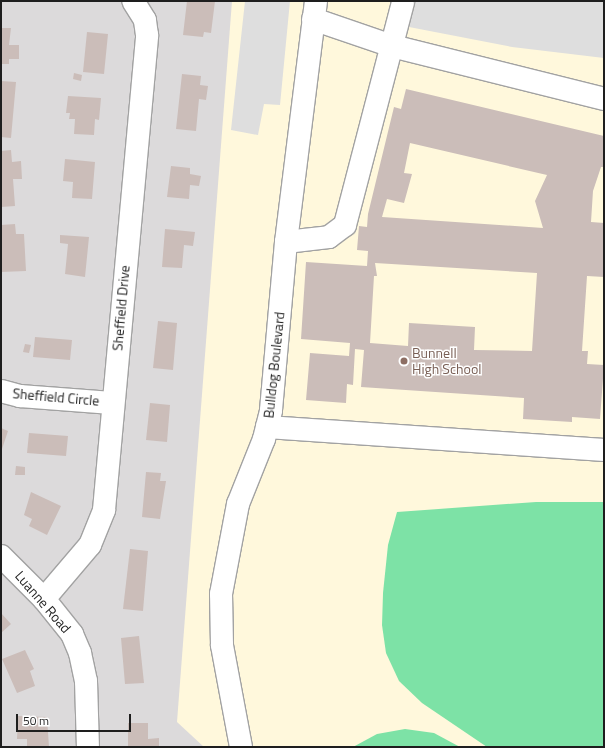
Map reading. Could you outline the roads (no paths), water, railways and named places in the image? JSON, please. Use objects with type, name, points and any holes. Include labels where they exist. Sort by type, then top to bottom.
[{"type":"street","name":"Sheffield Drive","points":[[44,599],[90,545],[99,529],[104,510],[112,402],[147,35],[145,20],[133,1]]},
{"type":"street","points":[[286,242],[329,237],[345,225],[403,2]]},
{"type":"street","points":[[315,10],[392,46],[604,99]]},
{"type":"street","name":"Bulldog Boulevard","points":[[241,747],[222,644],[221,594],[238,504],[267,427],[271,410],[286,242],[315,10]]},
{"type":"street","name":"Sheffield Circle","points":[[1,391],[20,396],[112,402]]},
{"type":"street","points":[[267,427],[604,450]]},
{"type":"street","name":"Luanne Road","points":[[1,556],[44,599],[72,634],[80,653],[86,681],[88,747]]},
{"type":"place","name":"Bunnell High School","points":[[404,361]]}]
